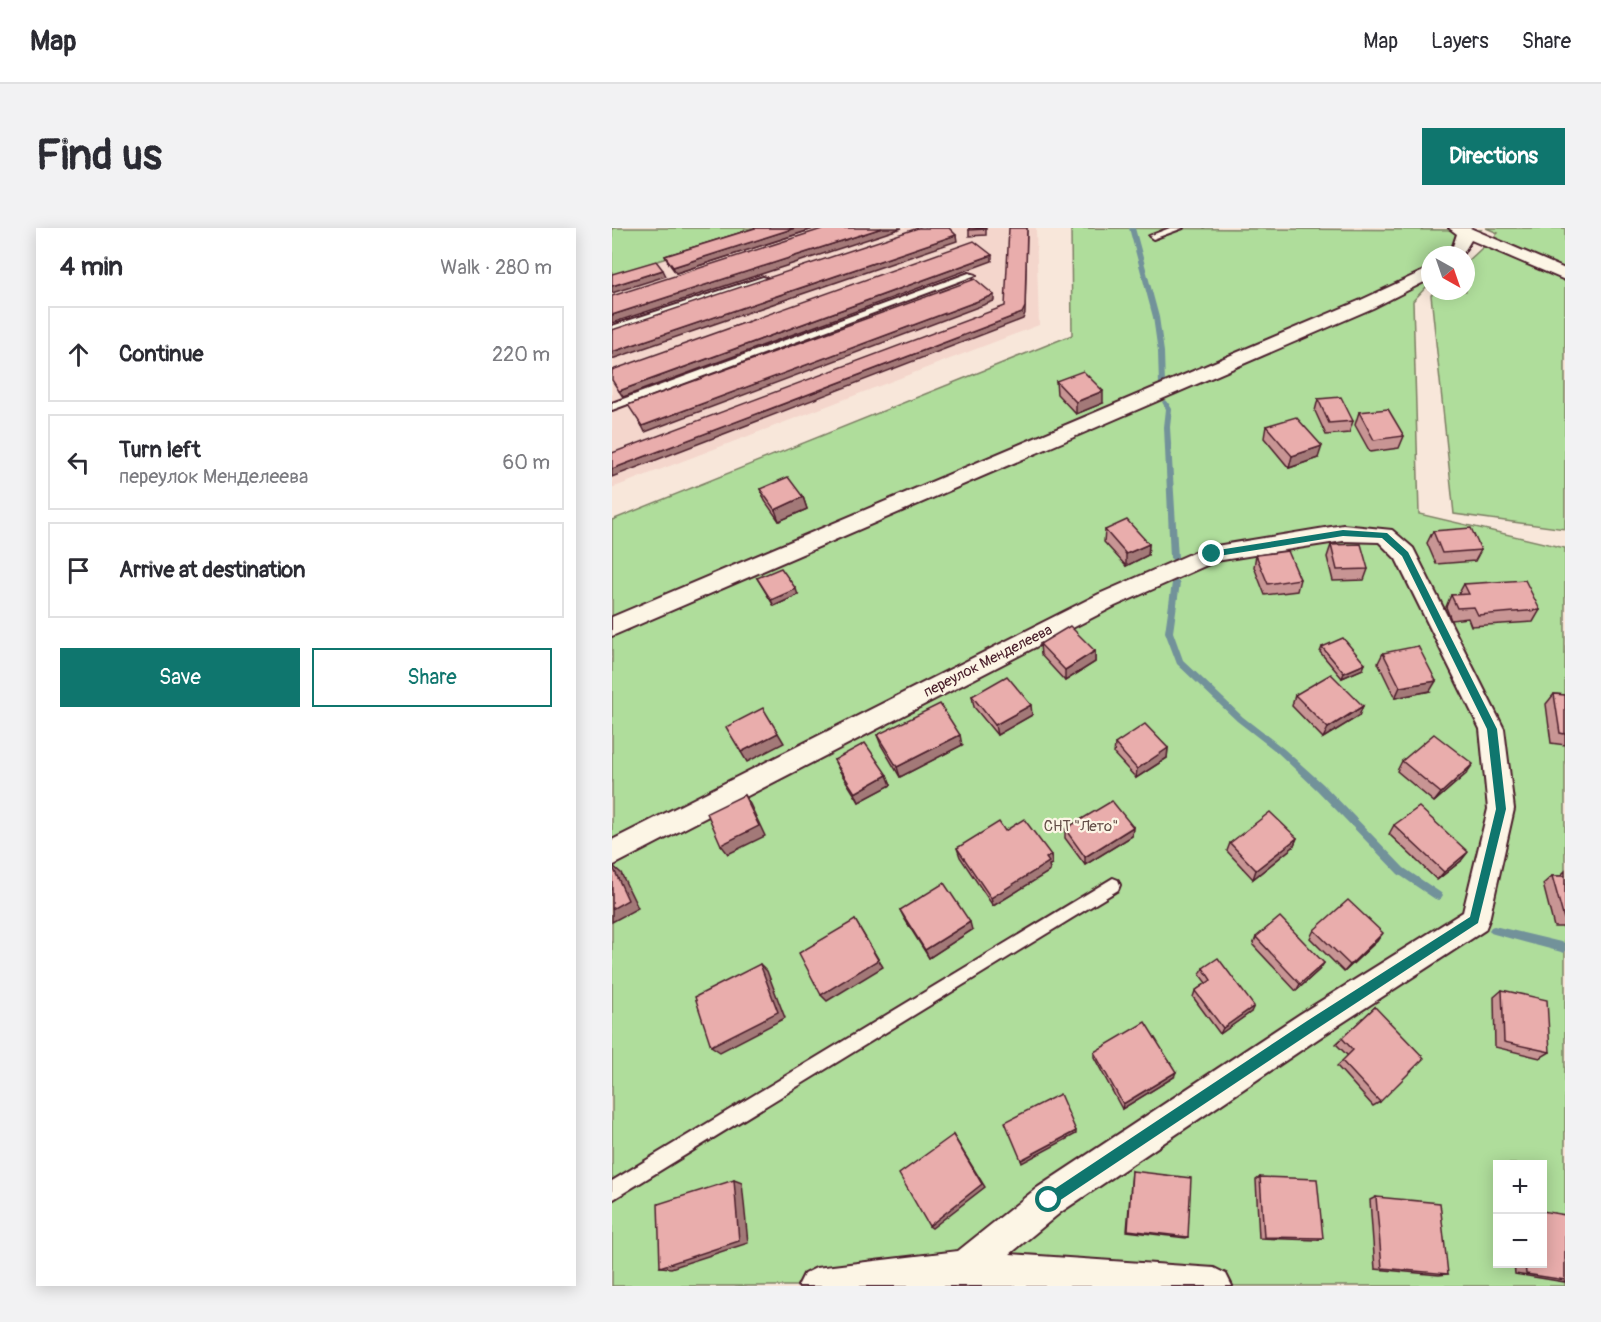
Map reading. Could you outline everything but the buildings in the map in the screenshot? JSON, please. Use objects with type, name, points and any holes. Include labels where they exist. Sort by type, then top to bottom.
[{"type":"street","points":[[1460,246],[1462,230],[1565,274]]},
{"type":"street","points":[[612,627],[1367,304],[1421,277]]},
{"type":"street","name":"переулок Менделеева","points":[[612,854],[1107,600],[1212,554],[1343,533],[1384,535],[1405,554],[1492,729],[1501,809],[1475,920],[1311,1025],[1049,1200],[965,1268]]},
{"type":"street","points":[[816,1286],[965,1268],[1214,1286]]},
{"type":"lane","points":[[1154,236],[1179,228]]},
{"type":"lane","points":[[612,328],[778,275]]},
{"type":"lane","points":[[612,407],[972,275]]},
{"type":"lane","points":[[612,1191],[1113,885]]},
{"type":"shaded area","points":[[764,228],[1036,228],[1039,325],[612,488],[612,275]]},
{"type":"green space","points":[[612,228],[764,228],[612,275]]},
{"type":"green space","name":"СНТ \"Лето\"","points":[[1071,228],[1481,230],[1466,246],[1421,246],[1421,293],[1413,301],[1419,514],[1565,548],[1565,1286],[612,1286],[612,520],[1072,335]]},
{"type":"green space","points":[[1486,228],[1565,228],[1565,529],[1454,514],[1432,300],[1475,300],[1475,255],[1498,233]]},
{"type":"waterway","points":[[1132,228],[1156,317],[1161,352],[1162,385]]},
{"type":"waterway","points":[[1165,402],[1169,409],[1167,427],[1174,558]]},
{"type":"waterway","points":[[1176,583],[1169,632],[1180,662],[1240,719],[1281,751],[1320,787],[1401,871],[1438,896]]},
{"type":"waterway","points":[[1494,930],[1565,948]]},
{"type":"route","points":[[1049,1200],[1311,1025],[1475,920],[1501,809],[1492,729],[1405,554],[1384,535],[1343,533],[1212,554]]}]
